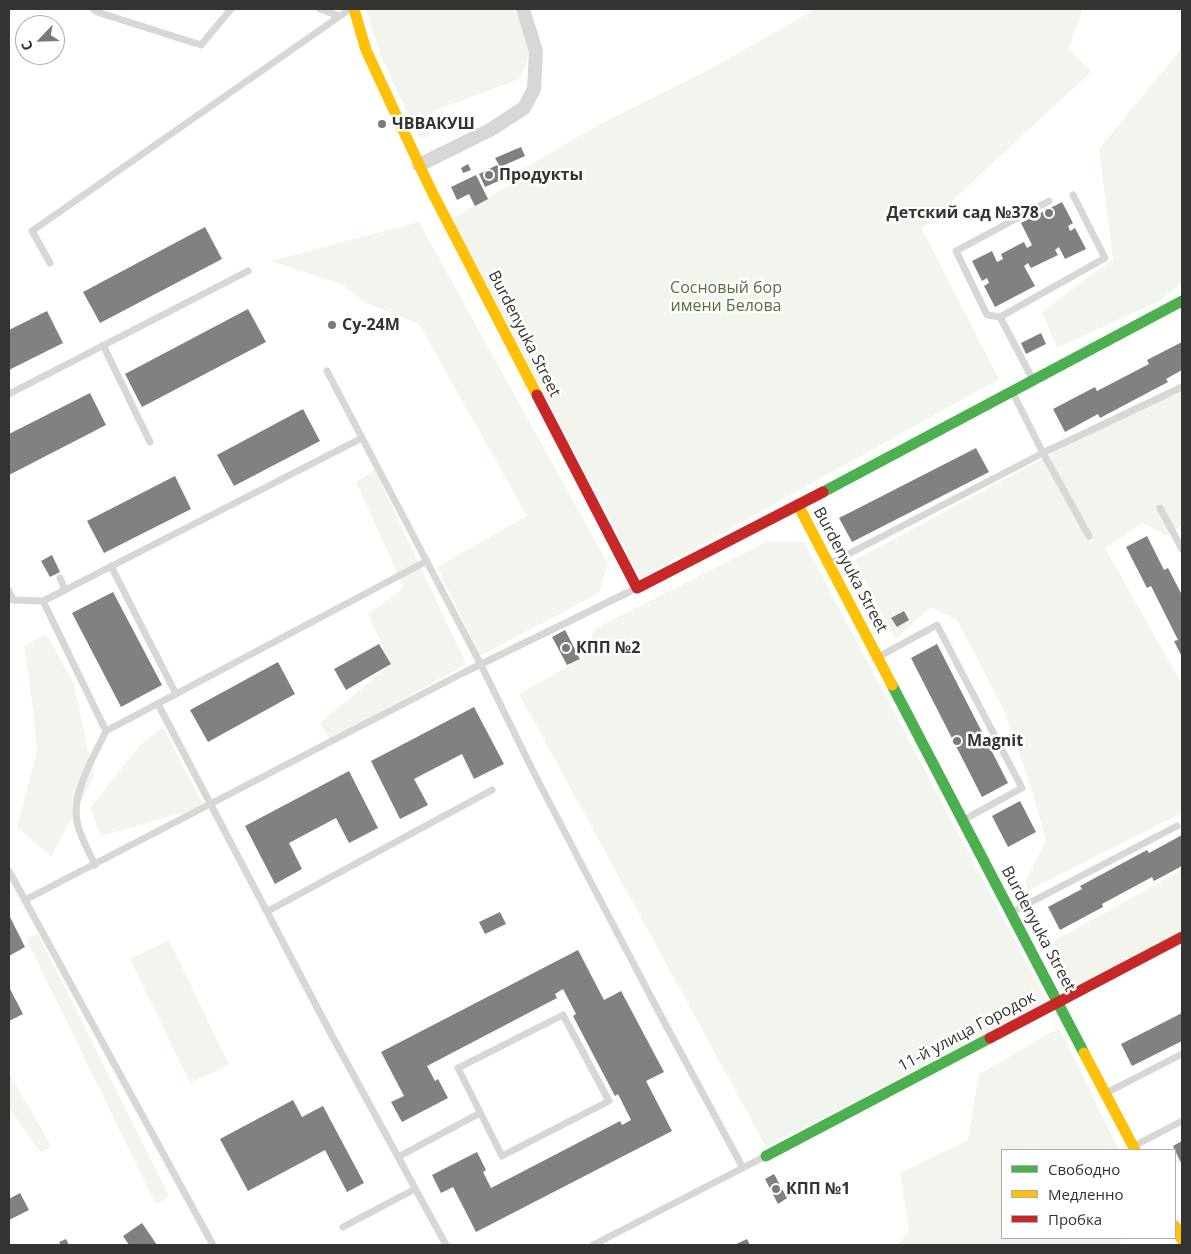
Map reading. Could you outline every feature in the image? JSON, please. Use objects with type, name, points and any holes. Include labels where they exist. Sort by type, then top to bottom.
[{"type":"street","name":"Burdenyuka Street","points":[[354,9],[366,50],[419,165],[637,588],[798,505],[1134,1148]]},
{"type":"street","points":[[419,165],[490,130],[524,108],[534,88],[536,51],[522,9]]},
{"type":"street","points":[[798,505],[1182,301]]},
{"type":"street","name":"11-й улица Городок","points":[[766,1156],[994,1038],[1057,1002],[1182,937]]},
{"type":"street","points":[[1176,1228],[1182,1240]]},
{"type":"lane","points":[[93,9],[97,12],[201,45],[231,9]]},
{"type":"lane","points":[[320,9],[339,16]]},
{"type":"lane","points":[[50,263],[32,230],[350,9]]},
{"type":"lane","points":[[1049,201],[956,251],[987,315],[1000,316],[1104,258],[1073,195]]},
{"type":"lane","points":[[9,394],[248,271]]},
{"type":"lane","points":[[1000,316],[1033,380]]},
{"type":"lane","points":[[104,345],[150,442]]},
{"type":"lane","points":[[327,371],[481,665],[534,773],[660,1016],[743,1168]]},
{"type":"lane","points":[[829,564],[1043,453],[1182,387]]},
{"type":"lane","points":[[1012,392],[1089,536]]},
{"type":"lane","points":[[9,592],[13,600],[42,601],[362,438]]},
{"type":"lane","points":[[1160,508],[1182,549]]},
{"type":"lane","points":[[96,865],[77,822],[76,806],[87,770],[106,731],[426,561]]},
{"type":"lane","points":[[111,566],[176,694]]},
{"type":"lane","points":[[60,578],[65,590]]},
{"type":"lane","points":[[25,900],[481,665],[637,588]]},
{"type":"lane","points":[[42,601],[106,731]]},
{"type":"lane","points":[[878,658],[937,624],[1022,788],[963,821]]},
{"type":"lane","points":[[158,704],[330,1032],[446,1245]]},
{"type":"lane","points":[[268,911],[492,790]]},
{"type":"lane","points":[[1011,913],[1177,826]]},
{"type":"lane","points":[[9,871],[213,1245]]},
{"type":"lane","points":[[563,1014],[609,1101],[502,1156],[480,1113],[458,1068],[563,1014]]},
{"type":"lane","points":[[1105,1093],[1182,1054]]},
{"type":"lane","points":[[398,1157],[480,1113]]},
{"type":"lane","points":[[1134,1148],[1182,1121]]},
{"type":"lane","points":[[593,1245],[766,1156]]},
{"type":"lane","points":[[344,1227],[415,1189]]},
{"type":"green space","points":[[366,9],[514,9],[526,36],[529,53],[528,62],[517,80],[433,111],[428,137],[419,137],[380,54]]},
{"type":"green space","name":"Сосновый бор имени Белова","points":[[816,9],[1083,9],[1068,49],[1092,71],[922,229],[999,379],[641,578],[452,219],[516,181],[521,170],[602,123],[714,67]]},
{"type":"green space","points":[[1182,48],[1182,282],[1161,300],[1057,348],[1042,312],[1113,259],[1099,149]]},
{"type":"green space","points":[[419,222],[608,564],[599,593],[480,656],[437,567],[527,516],[419,324],[366,303],[341,284],[271,261]]},
{"type":"green space","points":[[1182,384],[1182,526],[1165,535],[1143,523],[1105,548],[1182,684],[1182,813],[1029,890],[1025,882],[1046,841],[1032,791],[1005,712],[957,620],[931,607],[895,639],[855,560]]},
{"type":"green space","points":[[375,470],[466,664],[330,740],[320,723],[391,664],[368,614],[404,588],[356,482]]},
{"type":"green space","points":[[766,542],[804,542],[1047,1001],[766,1147],[519,694],[582,659],[595,629]]},
{"type":"green space","points":[[46,634],[74,684],[94,777],[51,857],[17,827],[37,751],[24,647]]},
{"type":"green space","points":[[163,727],[204,807],[101,836],[90,808],[140,745]]},
{"type":"green space","points":[[1182,870],[1182,930],[1075,988],[1054,941]]},
{"type":"green space","points":[[38,934],[169,1196],[156,1205],[26,938]]},
{"type":"green space","points":[[169,940],[229,1065],[190,1083],[130,959]]},
{"type":"green space","points":[[1059,1028],[1119,1149],[1001,1149],[1001,1239],[1122,1239],[1118,1245],[898,1245],[909,1230],[900,1173],[968,1140],[979,1074]]},
{"type":"green space","points":[[9,1073],[52,1147],[40,1152],[9,1108]]},
{"type":"building","points":[[521,147],[525,156],[500,167],[495,158]]},
{"type":"building","points":[[468,164],[471,170],[463,173],[461,168]]},
{"type":"building","points":[[497,165],[503,179],[485,187],[479,174]]},
{"type":"building","points":[[476,175],[488,199],[475,206],[469,194],[457,200],[451,187]]},
{"type":"building","points":[[1062,202],[1073,223],[1068,226],[1070,231],[1075,228],[1086,249],[1065,259],[1059,247],[1055,250],[1058,255],[1031,268],[1028,263],[1024,266],[1035,286],[995,307],[984,286],[989,283],[987,278],[982,281],[972,261],[992,251],[997,262],[1003,259],[1001,254],[1024,242],[1027,248],[1032,245],[1021,223]]},
{"type":"building","points":[[205,227],[222,259],[100,323],[83,292]]},
{"type":"building","points":[[248,309],[266,342],[142,407],[125,374]]},
{"type":"building","points":[[47,311],[63,343],[9,370],[9,330]]},
{"type":"building","points":[[1041,333],[1046,344],[1026,354],[1021,343]]},
{"type":"building","points":[[1182,342],[1182,370],[1166,379],[1168,382],[1100,418],[1098,414],[1065,432],[1053,409],[1095,387],[1097,391],[1149,364],[1147,360]]},
{"type":"building","points":[[90,393],[106,425],[9,475],[9,434]]},
{"type":"building","points":[[303,409],[320,441],[234,486],[217,455]]},
{"type":"building","points":[[976,448],[989,472],[852,542],[839,518]]},
{"type":"building","points":[[175,476],[191,509],[104,553],[87,521]]},
{"type":"building","points":[[1147,536],[1164,570],[1168,568],[1182,595],[1182,657],[1174,641],[1178,640],[1151,586],[1147,588],[1126,547]]},
{"type":"building","points":[[52,555],[60,572],[50,577],[41,561]]},
{"type":"building","points":[[113,592],[162,685],[121,707],[72,613]]},
{"type":"building","points":[[904,611],[909,620],[897,627],[891,618]]},
{"type":"building","name":"КПП №2","points":[[565,630],[580,659],[567,665],[552,637]]},
{"type":"building","points":[[379,644],[391,664],[346,690],[334,669]]},
{"type":"building","points":[[937,644],[1008,783],[982,797],[911,658]]},
{"type":"building","points":[[278,662],[295,694],[208,742],[190,710]]},
{"type":"building","points":[[474,707],[504,764],[474,779],[462,754],[414,779],[428,805],[400,819],[371,761]]},
{"type":"building","points":[[349,771],[378,828],[349,843],[336,818],[289,843],[302,869],[275,884],[245,826]]},
{"type":"building","points":[[1020,801],[1036,832],[1008,847],[992,816]]},
{"type":"building","points":[[1182,835],[1182,866],[1154,881],[1152,877],[1102,904],[1103,907],[1060,930],[1048,907],[1082,889],[1080,886],[1147,850],[1149,853]]},
{"type":"building","points":[[500,912],[506,924],[485,934],[479,922]]},
{"type":"building","points":[[9,915],[25,947],[9,956]]},
{"type":"building","points":[[578,950],[604,1000],[621,991],[664,1072],[646,1081],[672,1131],[476,1232],[453,1187],[441,1193],[432,1175],[477,1152],[486,1170],[483,1172],[491,1188],[620,1121],[622,1125],[631,1120],[618,1094],[615,1096],[573,1016],[576,1014],[563,989],[555,994],[557,998],[427,1066],[435,1081],[438,1079],[448,1098],[402,1122],[391,1102],[404,1096],[381,1052]]},
{"type":"building","points":[[9,987],[23,1014],[9,1021]]},
{"type":"building","points":[[1182,1013],[1182,1041],[1132,1066],[1121,1044]]},
{"type":"building","points":[[293,1100],[302,1117],[323,1106],[364,1183],[347,1192],[325,1150],[248,1191],[220,1139]]},
{"type":"building","points":[[1182,1141],[1182,1165],[1176,1149],[1173,1146]]},
{"type":"building","name":"КПП №1","points":[[774,1174],[787,1198],[778,1204],[765,1179]]},
{"type":"building","points":[[20,1193],[29,1210],[9,1220],[9,1199]]},
{"type":"building","points":[[142,1223],[157,1245],[129,1245],[123,1236]]},
{"type":"building","points":[[66,1239],[69,1245],[61,1245],[59,1242]]},
{"type":"building","points":[[747,1239],[750,1245],[734,1245]]},
{"type":"traffic: fast","points":[[823,492],[1182,301]]},
{"type":"traffic: fast","points":[[892,685],[1084,1053]]},
{"type":"traffic: fast","points":[[766,1156],[990,1038]]},
{"type":"traffic: slow","points":[[354,9],[366,50],[430,188],[537,395]]},
{"type":"traffic: slow","points":[[798,505],[892,685]]},
{"type":"traffic: slow","points":[[1084,1053],[1134,1149]]},
{"type":"traffic: slow","points":[[1176,1228],[1182,1240]]},
{"type":"traffic: jam","points":[[537,395],[637,588],[823,492]]},
{"type":"traffic: jam","points":[[990,1038],[1182,937]]},
{"type":"place","name":"ЧВВАКУШ","points":[[382,124]]},
{"type":"place","name":"Продукты","points":[[489,175]]},
{"type":"place","name":"Детский сад №378","points":[[1049,213]]},
{"type":"place","name":"Су-24М","points":[[332,325]]},
{"type":"place","name":"КПП №2","points":[[566,648]]},
{"type":"place","name":"Magnit","points":[[957,741]]},
{"type":"place","name":"КПП №1","points":[[776,1189]]}]
